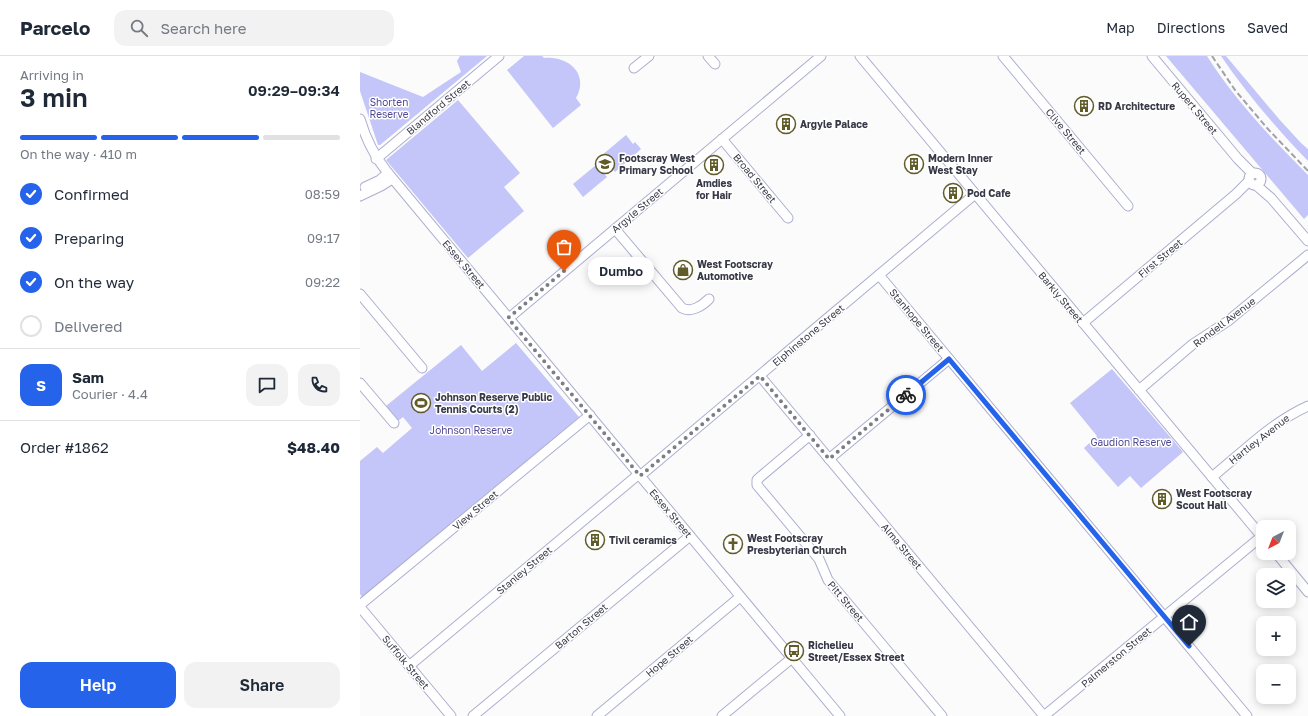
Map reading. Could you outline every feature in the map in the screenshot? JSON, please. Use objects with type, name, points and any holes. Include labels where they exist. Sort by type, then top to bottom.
[{"type":"street","name":"Blandford Street","points":[[376,159],[499,56]]},
{"type":"street","points":[[634,68],[649,56]]},
{"type":"street","points":[[708,56],[715,64]]},
{"type":"street","name":"Argyle Street","points":[[508,318],[821,56]]},
{"type":"street","name":"Barkly Street","points":[[860,56],[1256,530]]},
{"type":"street","name":"Clive Street","points":[[1003,56],[1128,206]]},
{"type":"street","name":"Rupert Street","points":[[1152,56],[1238,159],[1253,180],[1271,198],[1308,241]]},
{"type":"street","name":"Essex Street","points":[[360,119],[376,159],[840,716]]},
{"type":"street","name":"Broad Street","points":[[722,139],[788,218]]},
{"type":"street","points":[[360,189],[390,176]]},
{"type":"street","points":[[360,196],[381,186],[390,176]]},
{"type":"street","name":"First Street","points":[[1083,323],[1253,180]]},
{"type":"street","name":"Elphinstone Street","points":[[640,475],[760,376],[975,194]]},
{"type":"street","points":[[615,229],[682,308],[688,310],[700,307],[709,299]]},
{"type":"street","name":"Rondell Avenue","points":[[1139,390],[1193,344],[1228,321],[1308,255]]},
{"type":"street","name":"Stanhope Street","points":[[880,275],[1247,716]]},
{"type":"street","points":[[360,294],[422,368]]},
{"type":"street","points":[[829,459],[949,359]]},
{"type":"street","name":"Alma Street","points":[[760,376],[1044,716]]},
{"type":"street","points":[[360,383],[394,423]]},
{"type":"street","name":"Hartley Avenue","points":[[1212,477],[1277,423],[1308,406]]},
{"type":"street","name":"View Street","points":[[360,606],[590,416]]},
{"type":"street","name":"Pitt Street","points":[[810,436],[759,478],[757,480],[757,485],[819,559],[828,580],[942,716]]},
{"type":"street","name":"Stanley Street","points":[[409,666],[640,475]]},
{"type":"street","name":"Barton Street","points":[[472,716],[690,536]]},
{"type":"street","name":"Palmerston Street","points":[[1044,716],[1256,542]]},
{"type":"street","points":[[1282,560],[1308,592]]},
{"type":"street","name":"Hope Street","points":[[597,716],[740,597]]},
{"type":"street","name":"Suffolk Street","points":[[360,606],[451,716]]},
{"type":"street","points":[[726,715],[792,658]]},
{"type":"green space","name":"Shorten Reserve","points":[[460,56],[487,56],[380,145],[378,145],[360,91],[360,72],[423,97],[461,72],[457,61]]},
{"type":"green space","points":[[524,56],[542,56],[544,58],[562,60],[575,69],[578,75],[580,82],[576,98],[581,105],[553,128],[507,70]]},
{"type":"green space","points":[[1166,56],[1207,56],[1229,88],[1254,118],[1308,175],[1308,215],[1304,219]]},
{"type":"green space","points":[[1221,56],[1226,56],[1279,119],[1308,149],[1308,161],[1262,110]]},
{"type":"green space","points":[[458,100],[520,173],[504,187],[524,211],[468,258],[386,160]]},
{"type":"green space","points":[[626,135],[633,144],[635,142],[641,149],[615,172],[601,156]]},
{"type":"green space","points":[[596,165],[607,177],[583,197],[573,184]]},
{"type":"green space","name":"Johnson Reserve","points":[[516,343],[579,417],[362,597],[360,594],[360,461],[377,447],[383,453],[412,428],[403,417],[398,421],[386,406],[461,345],[482,371]]},
{"type":"green space","name":"Gaudion Reserve","points":[[1112,369],[1183,452],[1141,488],[1130,476],[1118,487],[1084,448],[1097,436],[1070,403]]},
{"type":"railway","points":[[1212,56],[1235,90],[1267,128],[1308,171]]},
{"type":"way so far","points":[[564,271],[508,318],[640,476],[760,376],[829,459],[906,395]]},
{"type":"place","name":"RD Architecture","points":[[1084,106]]},
{"type":"place","name":"Argyle Palace","points":[[786,124]]},
{"type":"place","name":"Footscray West Primary School","points":[[605,164]]},
{"type":"place","name":"Modern Inner West Stay","points":[[914,164]]},
{"type":"place","name":"Amdies for Hair","points":[[714,165]]},
{"type":"place","name":"Pod Cafe","points":[[953,193]]},
{"type":"place","name":"West Footscray Automotive","points":[[683,270]]},
{"type":"place","name":"Dumbo","points":[[564,271]]},
{"type":"place","name":"Johnson Reserve Public Tennis Courts (2)","points":[[421,403]]},
{"type":"place","name":"West Footscray Scout Hall","points":[[1162,499]]},
{"type":"place","name":"Tivil ceramics","points":[[595,540]]},
{"type":"place","name":"West Footscray Presbyterian Church","points":[[733,544]]},
{"type":"place","name":"Richelieu Street/Essex Street","points":[[794,651]]},
{"type":"route","points":[[906,395],[949,359],[1189,646]]}]
